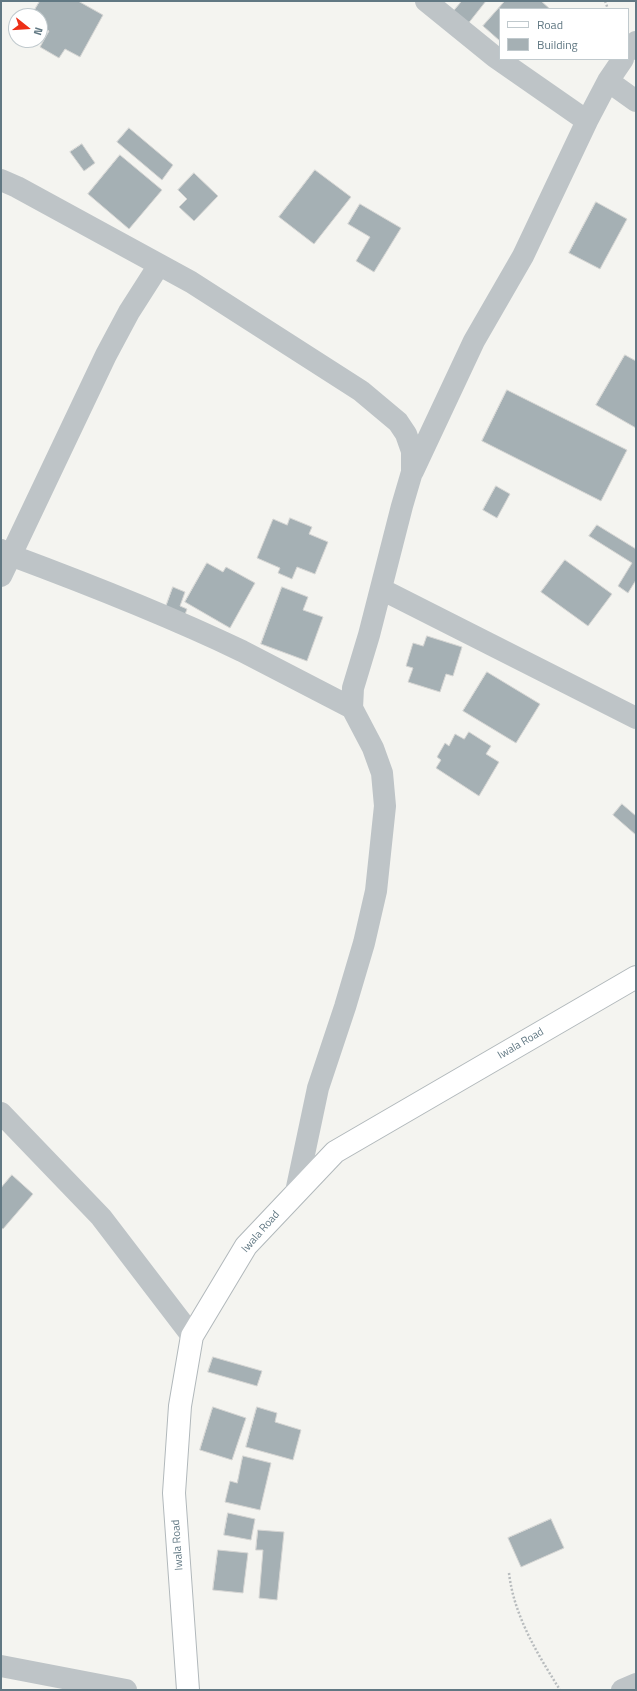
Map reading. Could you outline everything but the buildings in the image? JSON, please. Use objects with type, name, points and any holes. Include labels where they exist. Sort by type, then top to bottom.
[{"type":"street","points":[[426,1],[499,60]]},
{"type":"street","points":[[629,50],[636,42]]},
{"type":"street","points":[[499,60],[587,121]]},
{"type":"street","points":[[296,1192],[318,1088],[345,1007],[364,943],[376,891],[385,806],[382,773],[373,748],[352,708],[353,688],[381,589],[402,506],[412,472],[474,341],[523,256],[587,121],[608,81],[622,60]]},
{"type":"street","points":[[608,81],[636,101]]},
{"type":"street","points":[[1,180],[191,282],[361,391],[398,422],[406,434],[412,451],[412,472]]},
{"type":"street","points":[[1,576],[6,552],[106,355],[129,312],[159,265]]},
{"type":"street","points":[[6,552],[181,624],[241,651],[352,708]]},
{"type":"street","points":[[381,589],[636,718]]},
{"type":"street","name":"Iwala Road","points":[[183,1689],[174,1492],[180,1406],[192,1336],[246,1246],[335,1152],[636,977]]},
{"type":"street","points":[[1,1113],[101,1217],[192,1336]]},
{"type":"street","points":[[1,1666],[126,1690]]},
{"type":"street","points":[[622,1690],[636,1684]]},
{"type":"path","points":[[509,1573],[512,1594],[522,1623],[560,1690]]}]
